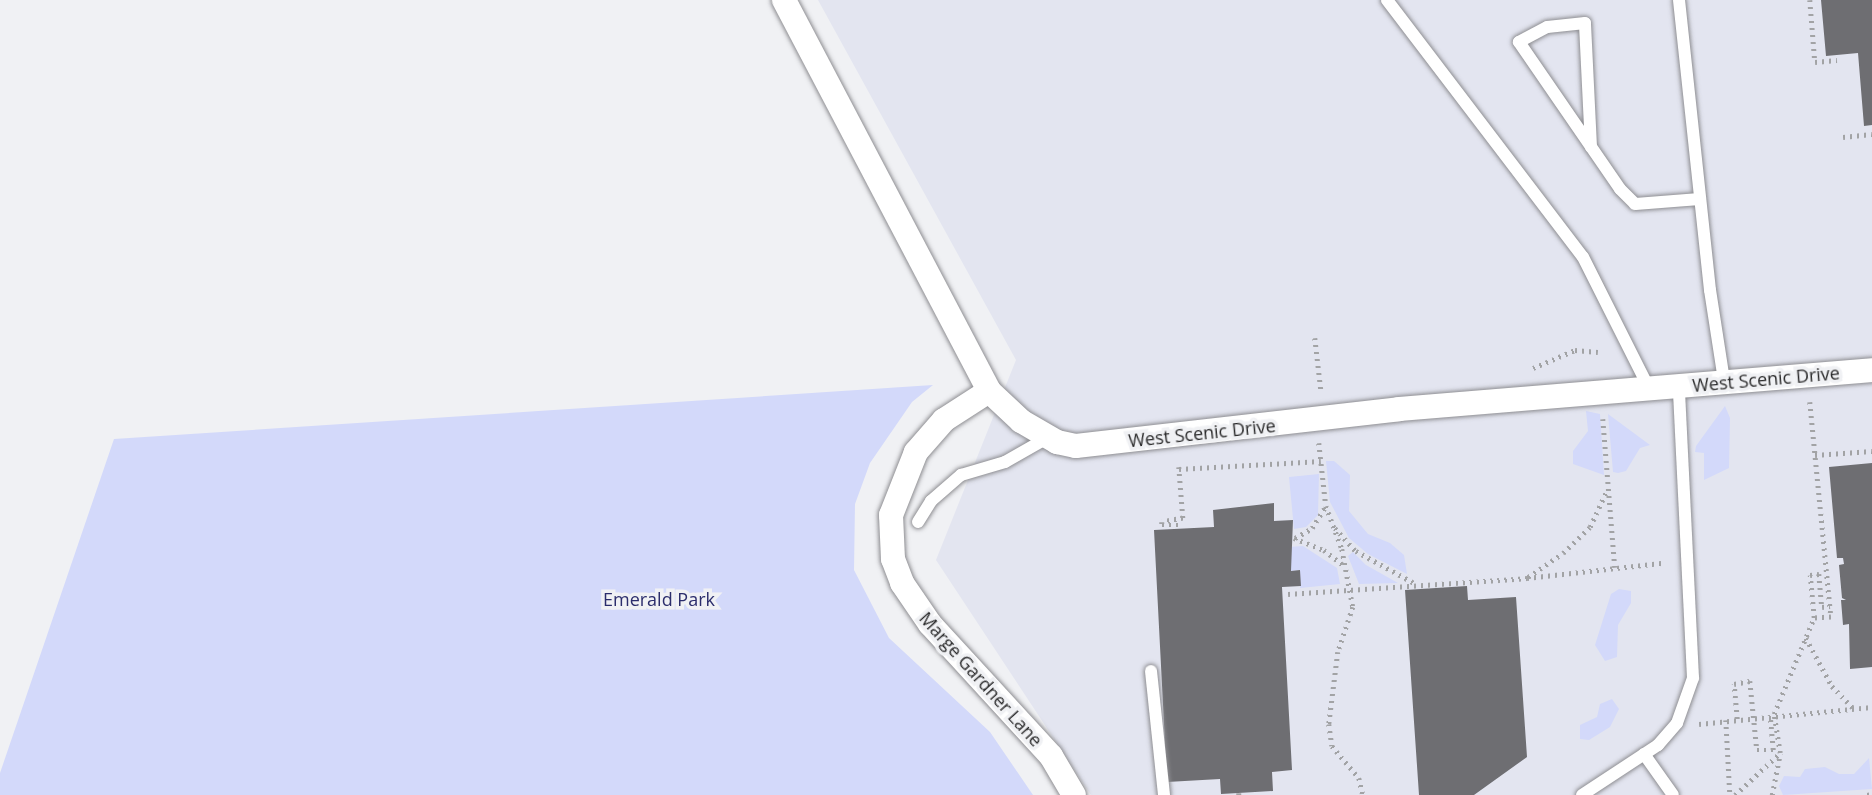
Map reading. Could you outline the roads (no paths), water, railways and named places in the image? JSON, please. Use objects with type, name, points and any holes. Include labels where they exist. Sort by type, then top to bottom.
[{"type":"street","name":"West Scenic Drive","points":[[784,0],[989,391],[1021,421],[1049,437],[1076,446],[1399,408],[1651,390],[1724,380],[1872,370]]},
{"type":"street","name":"Marge Gardner Lane","points":[[989,391],[944,420],[916,452],[891,515],[893,559],[922,614],[1051,756],[1074,795]]},
{"type":"lane","points":[[1387,0],[1583,257],[1651,390]]},
{"type":"lane","points":[[1679,0],[1700,200],[1724,380]]},
{"type":"lane","points":[[1591,147],[1584,23],[1547,27],[1519,42],[1591,147],[1635,204],[1700,200]]},
{"type":"lane","points":[[1582,795],[1644,754],[1677,723],[1693,678],[1679,387]]},
{"type":"lane","points":[[918,523],[931,501],[961,475],[1005,462],[1049,437]]},
{"type":"lane","points":[[1151,671],[1164,795]]},
{"type":"lane","points":[[1644,754],[1673,795]]},
{"type":"park label","name":"Emerald Park","points":[[659,599]]}]
